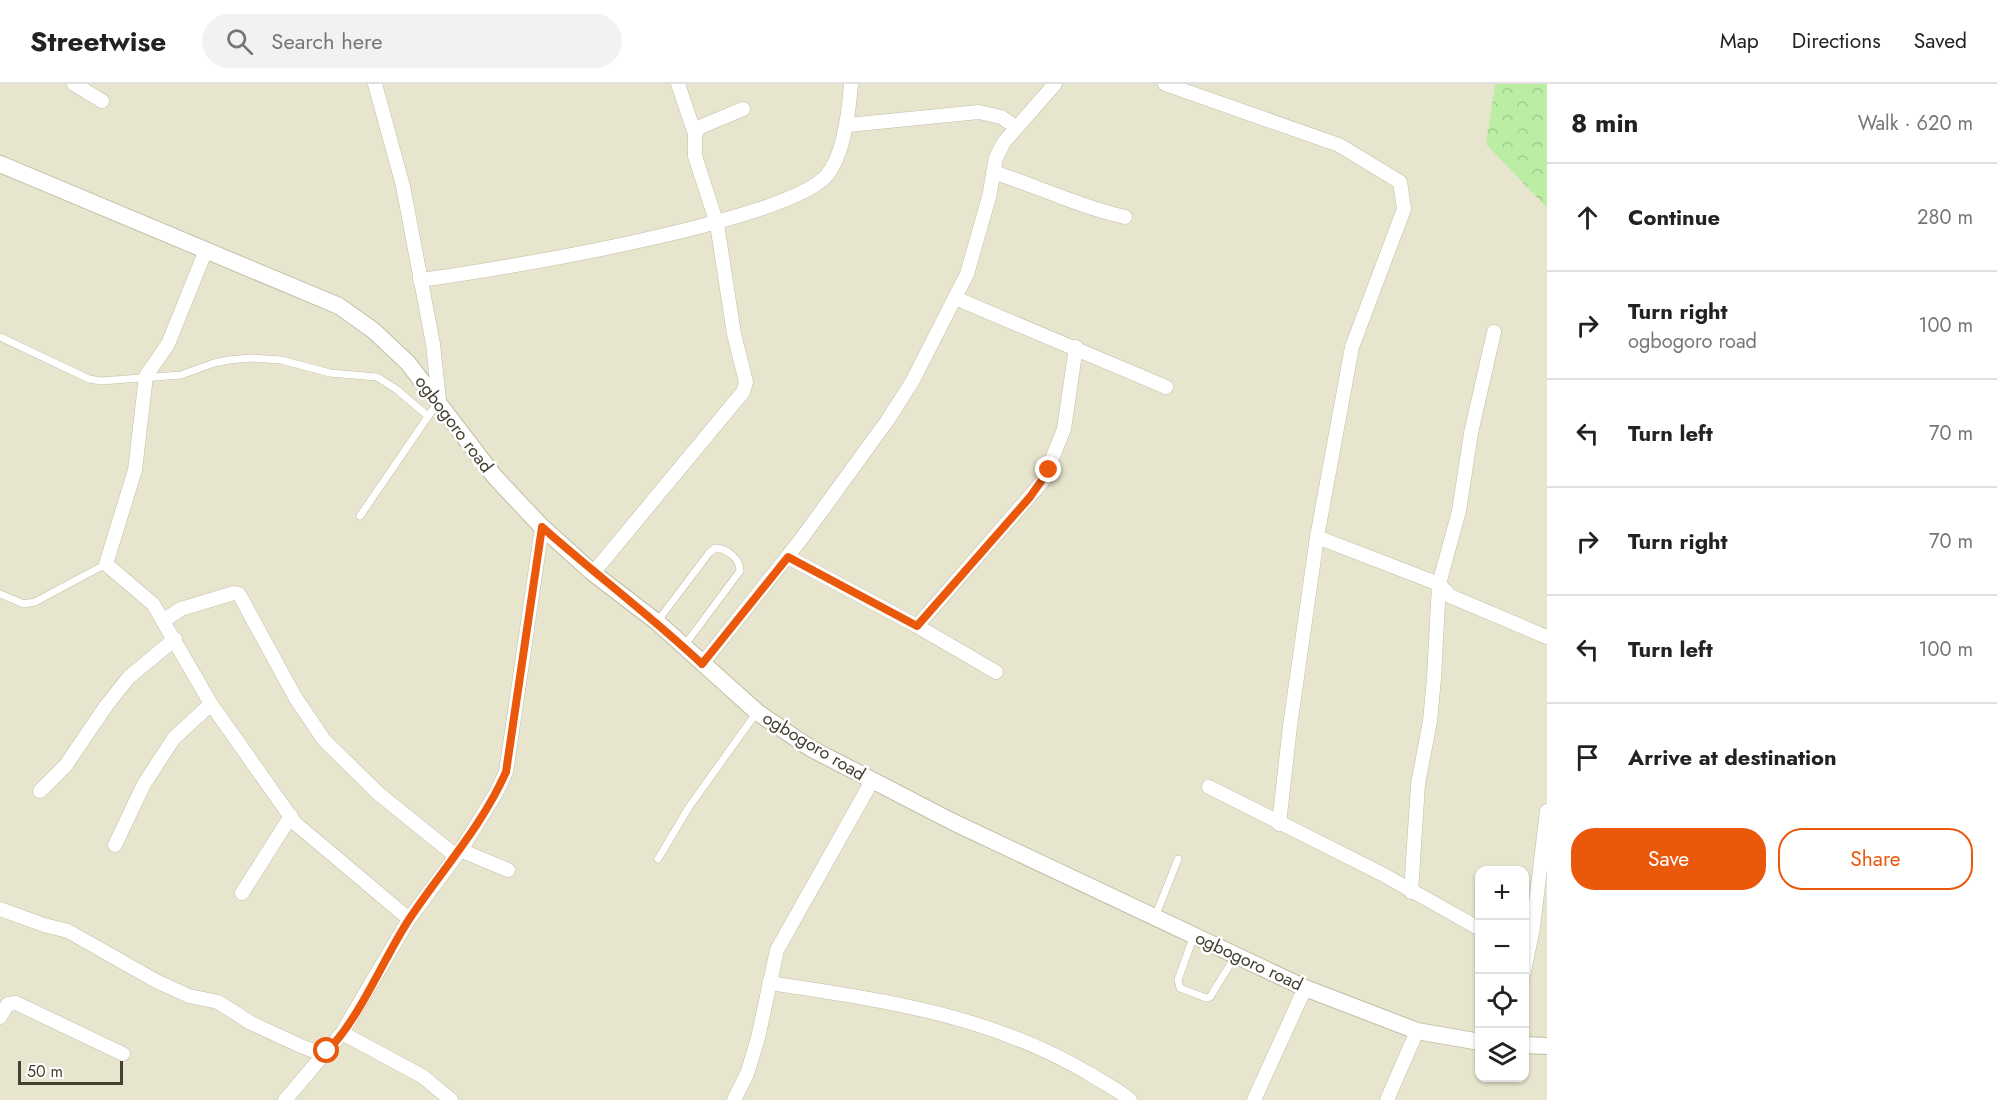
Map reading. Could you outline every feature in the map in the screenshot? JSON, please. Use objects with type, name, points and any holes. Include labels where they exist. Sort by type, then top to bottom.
[{"type":"street","points":[[74,84],[102,101]]},
{"type":"street","points":[[376,84],[403,186],[433,344],[439,401]]},
{"type":"street","points":[[593,573],[742,392],[746,382],[734,334],[717,224],[695,156],[695,134],[678,84]]},
{"type":"street","points":[[420,280],[467,274],[717,224],[812,189],[828,174],[848,125],[851,84]]},
{"type":"street","points":[[702,664],[788,557],[887,421],[912,382],[967,274],[989,197],[993,172],[1004,142],[1055,84]]},
{"type":"street","points":[[1175,85],[1339,144],[1400,182],[1404,209],[1352,347],[1317,537],[1290,726],[1280,824]]},
{"type":"street","points":[[695,134],[700,127],[743,109]]},
{"type":"street","points":[[848,125],[979,112],[1001,117],[1016,127]]},
{"type":"street","name":"ogbogoro road","points":[[0,164],[339,306],[374,331],[408,363],[495,477],[542,527],[593,573],[657,622],[757,712],[810,748],[872,782],[1305,988],[1417,1031],[1475,1041]]},
{"type":"street","points":[[993,172],[1050,191],[1097,211],[1125,217]]},
{"type":"street","points":[[206,250],[168,344],[146,376],[135,470],[106,564],[153,604],[211,704],[291,816],[312,838],[410,919]]},
{"type":"street","points":[[955,298],[1076,347],[1166,387]]},
{"type":"street","points":[[1411,892],[1418,784],[1433,688],[1443,598],[1438,584],[1459,511],[1471,433],[1494,332]]},
{"type":"street","points":[[917,626],[1043,481],[1064,429],[1076,347]]},
{"type":"street","points":[[285,1100],[342,1033],[410,919],[458,853],[496,793],[506,772],[542,527]]},
{"type":"street","points":[[1317,537],[1438,584]]},
{"type":"street","points":[[788,557],[917,626],[996,672]]},
{"type":"street","points":[[164,620],[181,609],[234,593],[239,594],[295,697],[324,740],[378,794],[458,853],[508,870]]},
{"type":"street","points":[[1443,598],[1547,637]]},
{"type":"street","points":[[40,791],[66,765],[106,706],[129,677],[175,639]]},
{"type":"street","points":[[115,845],[144,784],[174,738],[211,704]]},
{"type":"street","points":[[734,1100],[747,1074],[758,1038],[777,950],[872,782]]},
{"type":"street","points":[[1209,787],[1475,928]]},
{"type":"street","points":[[1529,932],[1547,811]]},
{"type":"street","points":[[242,893],[291,816]]},
{"type":"street","points":[[0,909],[68,931],[156,981],[189,996],[218,1002],[250,1023],[303,1047],[317,1052],[327,1051]]},
{"type":"street","points":[[769,983],[903,1003],[1011,1035],[1055,1054],[1130,1100]]},
{"type":"street","points":[[1254,1100],[1305,988]]},
{"type":"street","points":[[0,1017],[8,1004],[16,1003],[123,1054]]},
{"type":"street","points":[[1387,1100],[1417,1031]]},
{"type":"street","points":[[342,1033],[422,1076],[451,1100]]},
{"type":"street","points":[[1529,1045],[1547,1046]]},
{"type":"lane","points":[[0,337],[89,380],[101,381],[146,376],[162,378],[181,375],[214,363],[240,359],[280,360],[330,374],[377,377],[396,389],[428,416]]},
{"type":"lane","points":[[360,516],[439,401]]},
{"type":"lane","points":[[657,622],[709,553],[715,548],[726,550],[738,562],[740,572],[683,646]]},
{"type":"lane","points":[[0,594],[24,604],[35,602],[106,564]]},
{"type":"lane","points":[[658,860],[689,807],[757,712]]},
{"type":"lane","points":[[1155,917],[1178,859]]},
{"type":"lane","points":[[1194,935],[1178,980],[1180,988],[1206,998],[1210,997],[1236,955]]},
{"type":"shaded area","points":[[0,84],[1495,84],[1487,144],[1547,208],[1547,1100],[0,1100]]},
{"type":"green space","points":[[1495,84],[1547,84],[1547,208],[1486,144]]},
{"type":"route","points":[[327,1051],[342,1033],[410,919],[464,845],[496,793],[506,772],[542,527],[593,573],[657,622],[702,664],[788,557],[917,626],[1030,497],[1049,470]]}]
